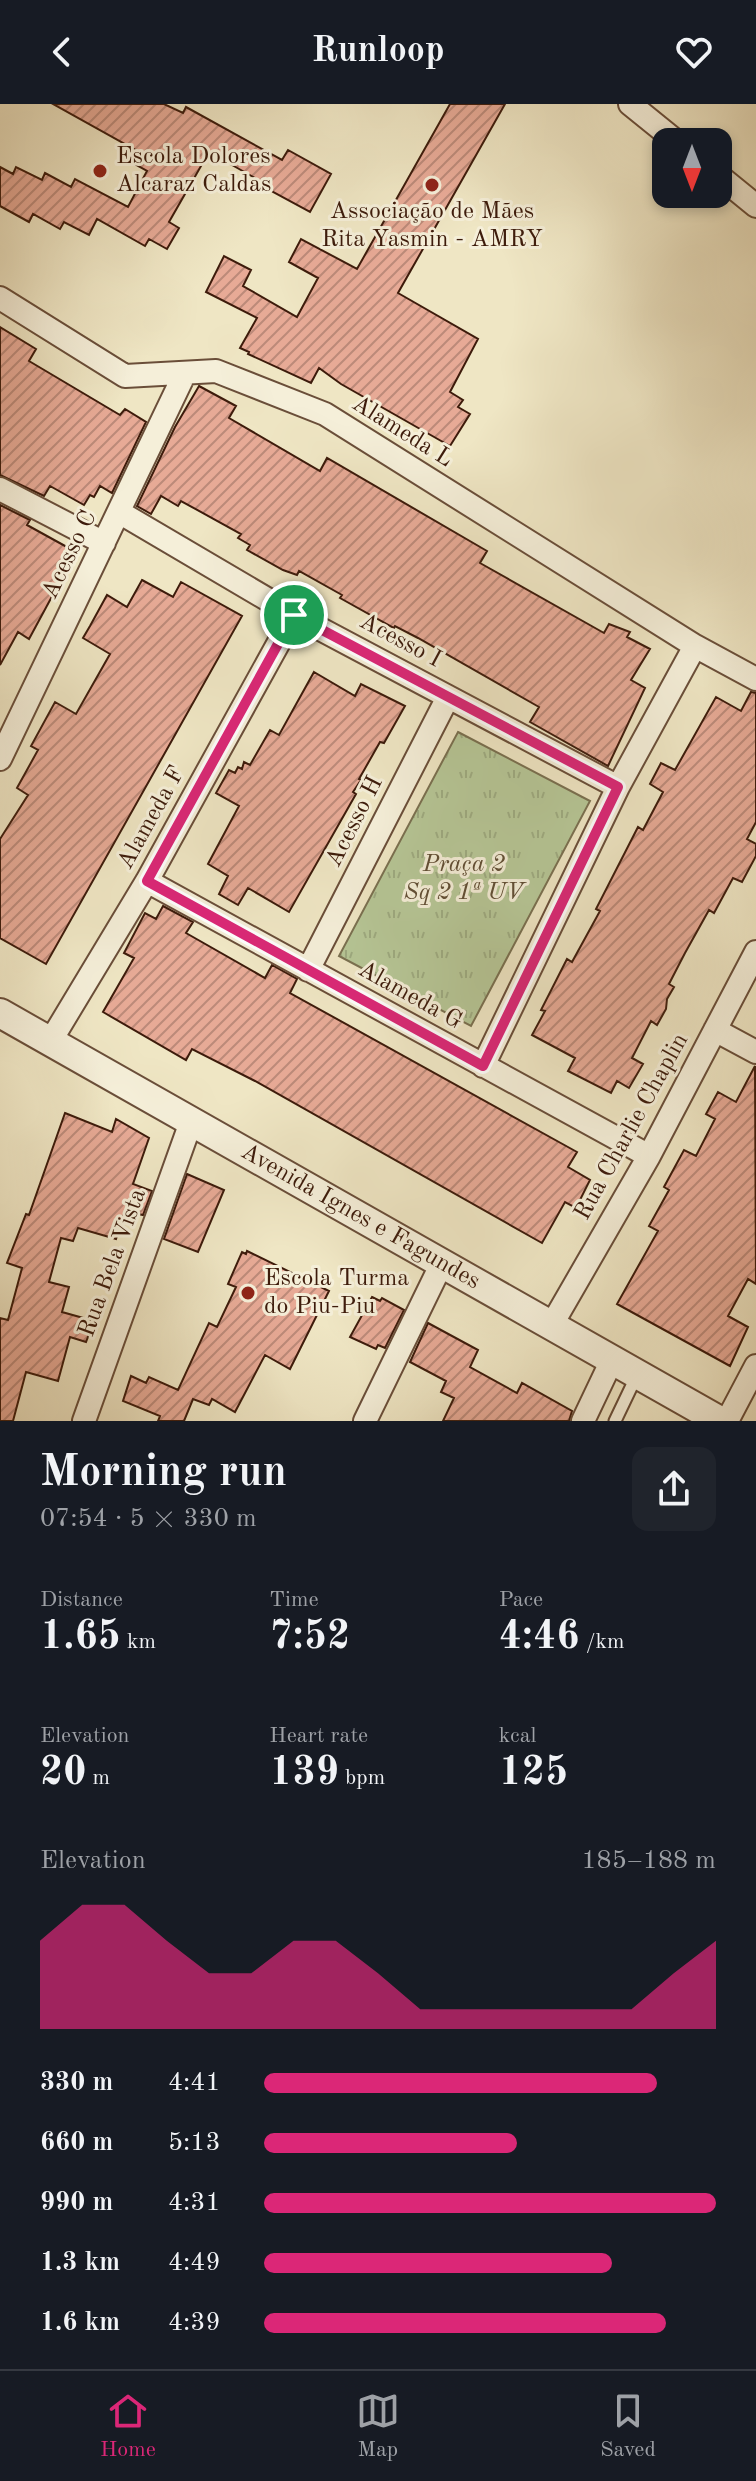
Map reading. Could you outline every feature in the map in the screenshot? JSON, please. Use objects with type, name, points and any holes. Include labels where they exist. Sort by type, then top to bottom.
[{"type":"street","points":[[630,104],[660,128]]},
{"type":"street","points":[[732,186],[756,206]]},
{"type":"street","name":"Alameda L","points":[[0,298],[125,376],[216,371],[325,414],[695,646],[756,679]]},
{"type":"street","name":"Acesso C","points":[[0,759],[185,373]]},
{"type":"street","points":[[0,489],[104,543]]},
{"type":"street","name":"Acesso I","points":[[119,512],[294,615],[618,787]]},
{"type":"street","name":"Alameda F","points":[[50,1042],[147,881],[294,615]]},
{"type":"street","points":[[483,1066],[618,787],[695,646]]},
{"type":"street","name":"Acesso H","points":[[308,970],[448,697]]},
{"type":"street","name":"Alameda G","points":[[147,881],[649,1156]]},
{"type":"street","name":"Rua Charlie Chaplin","points":[[551,1326],[649,1156],[756,952]]},
{"type":"street","name":"Avenida Ignes e Fagundes","points":[[0,1013],[720,1421]]},
{"type":"street","points":[[715,1030],[756,1052]]},
{"type":"street","name":"Rua Bela Vista","points":[[84,1421],[191,1122]]},
{"type":"street","points":[[365,1421],[442,1263]]},
{"type":"street","points":[[583,1421],[612,1360]]},
{"type":"street","points":[[727,1421],[756,1366]]},
{"type":"lane","points":[[615,1421],[637,1375]]},
{"type":"green space","name":"Praça 2 Sq 2 1ª UV","points":[[458,732],[590,801],[471,1026],[339,956]]},
{"type":"building","points":[[53,104],[164,104],[183,113],[186,107],[282,160],[288,150],[331,174],[310,212],[253,181],[255,178],[209,152],[169,222],[179,228],[167,249],[149,239],[145,246],[97,219],[89,235],[64,222],[60,229],[33,214],[29,222],[0,206],[0,167],[13,174],[16,167],[42,180],[45,173],[71,187],[75,179],[128,207],[147,171],[133,163],[139,152]]},
{"type":"building","points":[[450,104],[505,104],[398,293],[478,339],[450,392],[463,400],[458,407],[470,414],[450,446],[341,384],[319,368],[311,383],[248,354],[240,348],[257,318],[206,292],[224,256],[251,270],[243,286],[297,317],[318,278],[289,262],[301,239],[357,269]]},
{"type":"building","points":[[0,327],[36,349],[29,361],[120,415],[125,409],[146,422],[112,493],[100,486],[94,497],[90,495],[84,505],[50,486],[44,496],[0,475]]},
{"type":"building","points":[[199,386],[236,406],[229,418],[320,471],[327,458],[487,551],[480,563],[604,633],[609,624],[630,632],[627,637],[650,649],[631,680],[645,688],[608,766],[530,722],[539,707],[340,598],[342,595],[299,571],[297,575],[283,570],[247,550],[250,545],[238,538],[241,534],[181,501],[178,506],[161,496],[151,514],[137,506],[175,427]]},
{"type":"building","points":[[0,505],[30,520],[27,525],[76,552],[29,639],[18,632],[0,665]]},
{"type":"building","points":[[142,580],[173,597],[181,582],[242,616],[46,964],[0,938],[0,839],[28,795],[17,788],[38,750],[31,746],[55,702],[76,714],[110,654],[83,638],[107,595],[127,607]]},
{"type":"building","points":[[314,672],[355,696],[361,684],[405,706],[359,779],[353,792],[356,794],[289,912],[248,888],[238,905],[219,894],[228,876],[208,864],[239,806],[216,793],[229,770],[235,773],[238,767],[242,769],[244,762],[250,765],[270,730],[279,735]]},
{"type":"building","points":[[751,692],[756,693],[756,822],[747,839],[756,844],[756,856],[742,882],[733,878],[714,913],[709,910],[685,953],[669,984],[674,987],[667,999],[666,1009],[657,1025],[651,1021],[632,1058],[643,1064],[629,1088],[617,1081],[611,1093],[568,1071],[575,1058],[532,1035],[567,959],[572,962],[600,911],[596,909],[638,827],[643,830],[663,792],[650,784],[661,763],[675,770],[716,697],[741,711]]},
{"type":"building","points":[[163,906],[193,922],[186,933],[265,978],[272,965],[297,979],[290,993],[577,1152],[568,1167],[590,1180],[576,1208],[565,1202],[542,1243],[255,1081],[192,1049],[186,1060],[103,1012],[134,958],[124,953],[145,913],[156,919]]},
{"type":"building","points":[[755,1066],[756,1284],[748,1279],[728,1316],[748,1327],[730,1366],[617,1304],[658,1231],[649,1226],[669,1190],[664,1187],[684,1150],[696,1156],[715,1119],[706,1114],[718,1092],[736,1102]]},
{"type":"building","points":[[65,1113],[112,1132],[116,1119],[149,1138],[133,1184],[152,1191],[143,1215],[125,1211],[116,1239],[78,1228],[73,1241],[61,1238],[49,1282],[69,1287],[62,1312],[94,1321],[86,1342],[70,1337],[58,1381],[26,1372],[13,1421],[0,1421],[0,1318],[8,1320],[22,1268],[7,1263],[26,1214],[29,1215]]},
{"type":"building","points":[[187,1174],[224,1190],[198,1252],[164,1239]]},
{"type":"building","points":[[247,1251],[329,1291],[290,1369],[265,1355],[235,1412],[212,1399],[209,1405],[193,1399],[184,1421],[158,1421],[160,1416],[123,1401],[131,1376],[146,1383],[149,1377],[178,1390],[209,1323],[217,1327],[236,1287],[228,1284],[242,1252],[246,1254]]},
{"type":"building","points":[[372,1297],[380,1301],[382,1298],[404,1310],[385,1348],[378,1345],[376,1349],[350,1337]]},
{"type":"building","points":[[428,1323],[478,1350],[470,1367],[517,1393],[522,1383],[572,1411],[569,1421],[443,1421],[454,1398],[441,1392],[446,1381],[410,1362]]},
{"type":"place","name":"Escola Dolores Alcaraz Caldas","points":[[100,171]]},
{"type":"place","name":"Associação de Mães Rita Yasmin - AMRY","points":[[432,185]]},
{"type":"place","name":"Escola Turma do Piu-Piu","points":[[248,1293]]},
{"type":"route","points":[[294,615],[618,787],[483,1066],[147,881],[294,615]]}]
